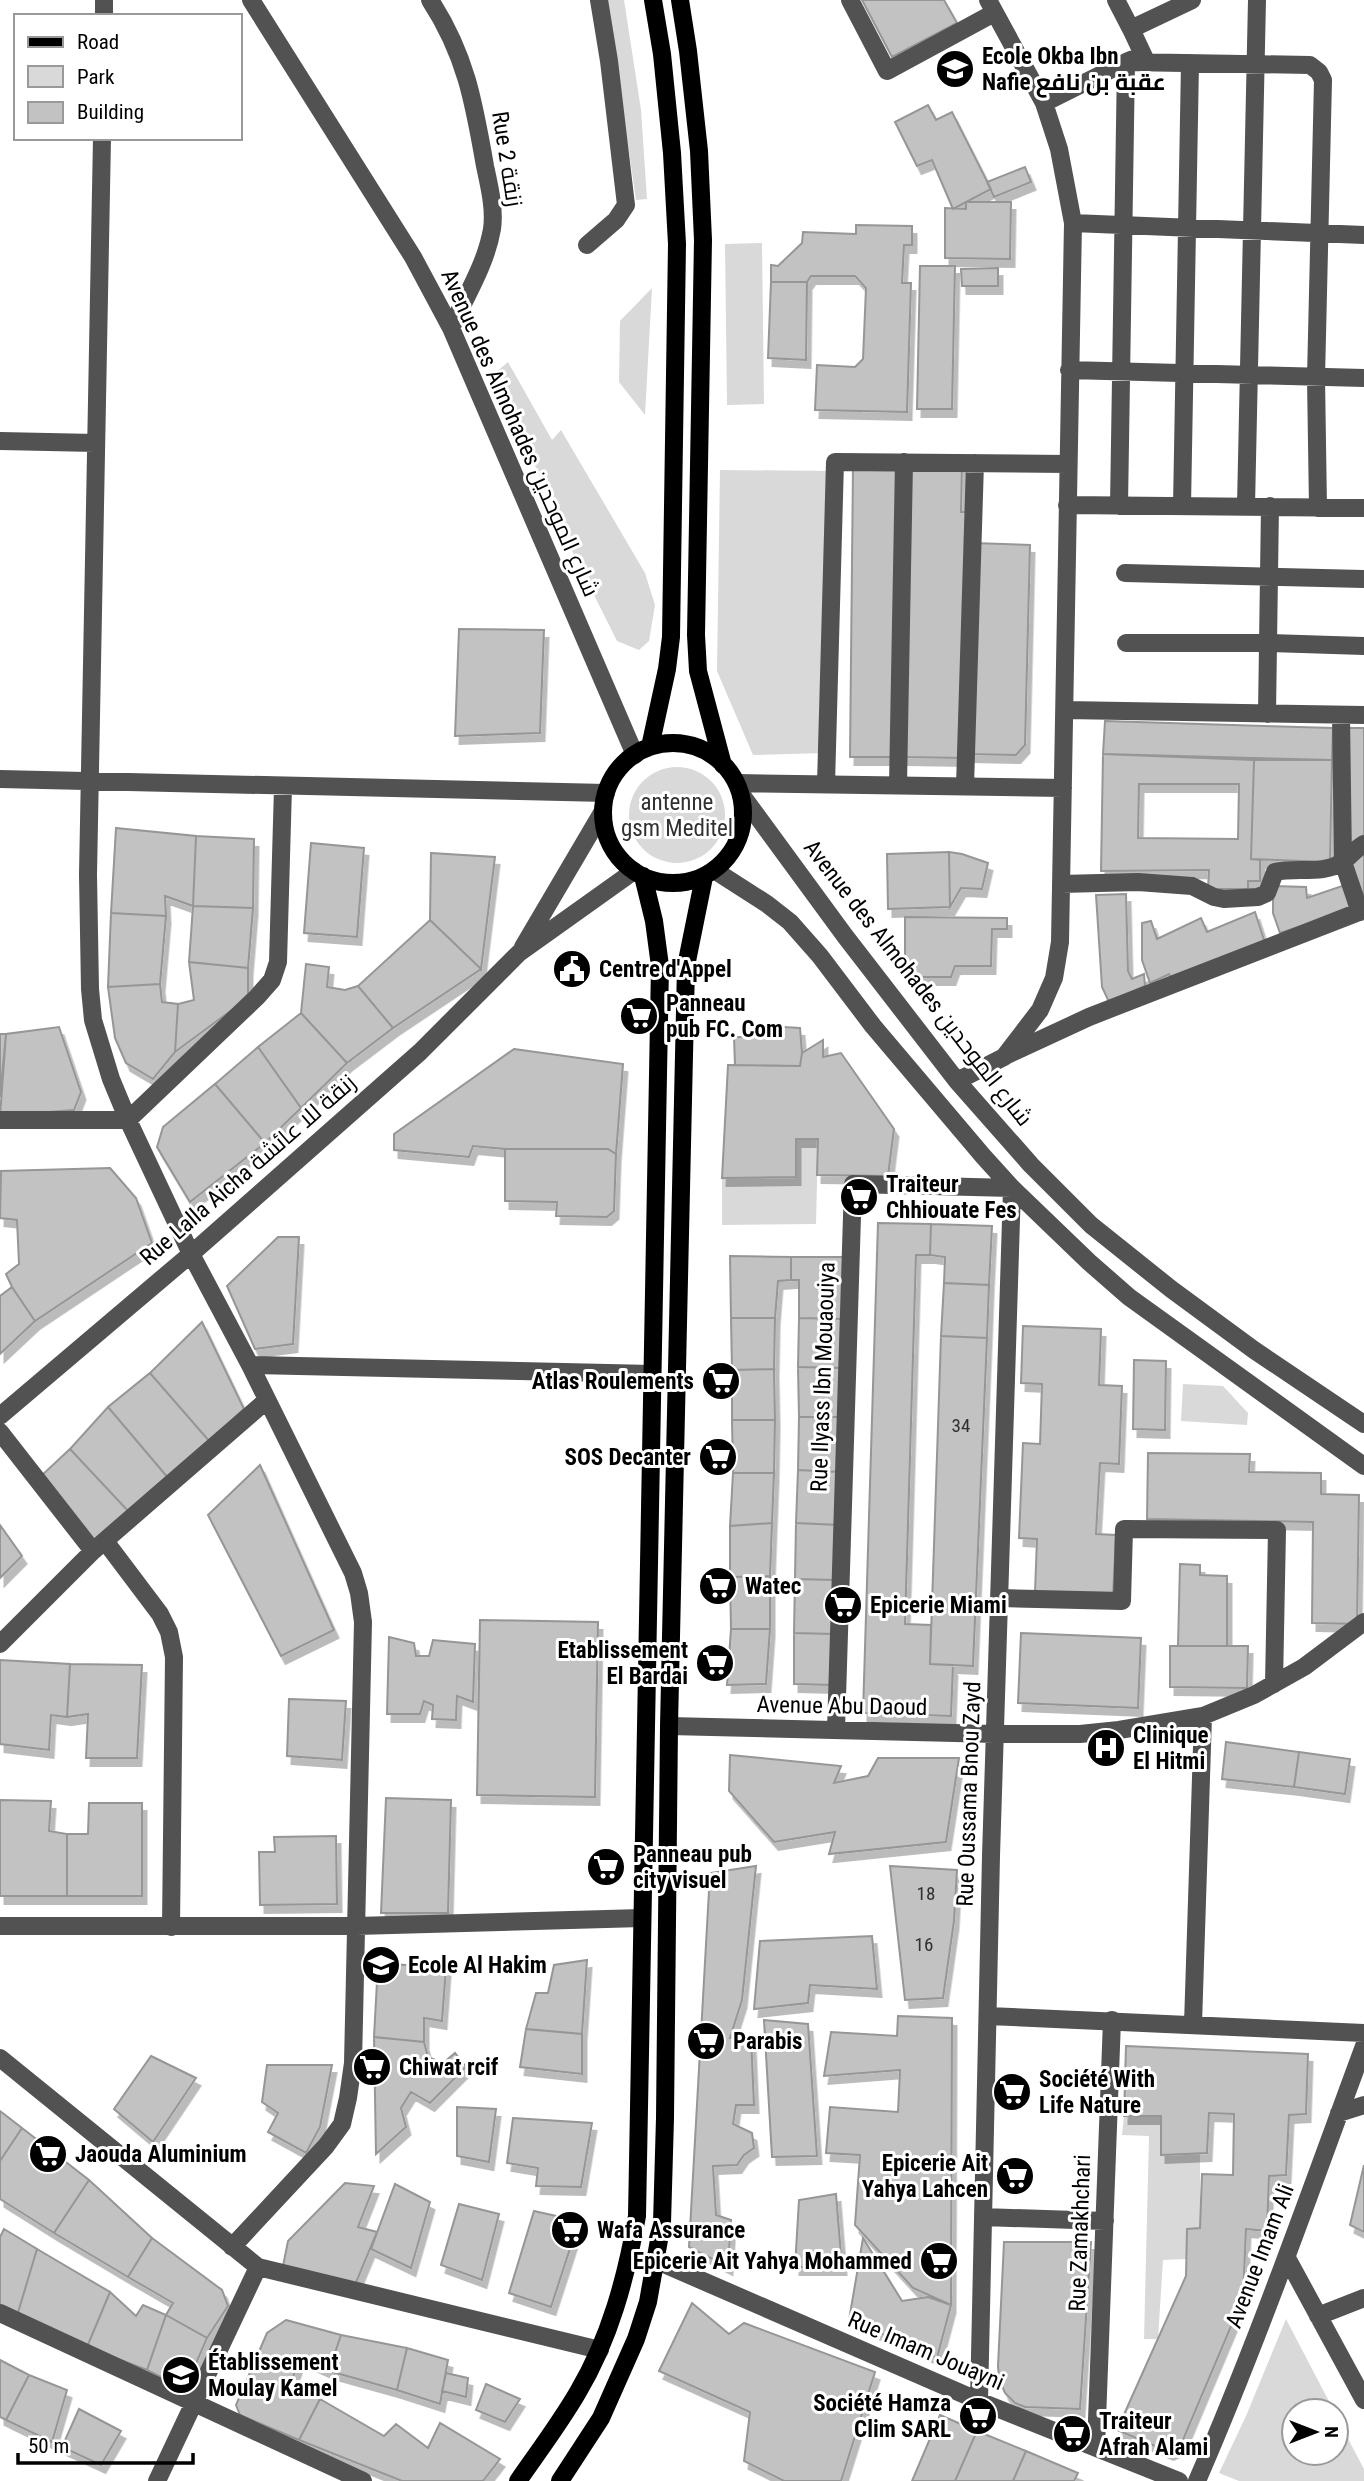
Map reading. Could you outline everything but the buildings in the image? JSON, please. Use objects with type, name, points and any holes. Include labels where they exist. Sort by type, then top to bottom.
[{"type":"main road","points":[[642,751],[667,669],[671,637],[677,314],[677,244],[672,153],[662,54],[653,0]]},
{"type":"main road","points":[[680,0],[699,150],[703,240],[697,659],[723,765]]},
{"type":"main road","points":[[676,744],[702,748],[723,765],[739,788],[743,808],[739,836],[724,863],[709,874],[681,883],[662,882],[638,874],[617,855],[604,826],[605,802],[614,777],[625,762],[642,751],[676,744]]},
{"type":"main road","points":[[518,2481],[578,2393],[600,2350],[619,2300],[637,2216],[660,966],[654,921],[638,874]]},
{"type":"main road","points":[[560,2481],[601,2417],[621,2379],[636,2339],[657,2261],[662,2223],[666,2118],[669,1726],[686,966],[709,874]]},
{"type":"street","name":"Avenue des Almohades شارع الموحدين","points":[[251,0],[413,257],[451,328],[642,751]]},
{"type":"street","name":"Rue 2 زنقة","points":[[430,0],[448,27],[471,88],[490,193],[493,226],[486,256],[451,328]]},
{"type":"street","points":[[587,245],[616,220],[626,205],[609,61],[598,0]]},
{"type":"street","points":[[850,0],[887,71],[991,6],[1044,103],[1059,149],[1073,223],[1060,942],[1054,978],[1040,1010],[1004,1057]]},
{"type":"street","points":[[1116,0],[1145,58]]},
{"type":"street","points":[[1131,29],[1192,0]]},
{"type":"street","points":[[1246,506],[1257,0]]},
{"type":"street","points":[[1044,103],[1126,62],[1145,58],[1190,63],[1310,65],[1319,72],[1323,80],[1316,378],[1318,508]]},
{"type":"street","points":[[1119,506],[1126,62]]},
{"type":"street","points":[[1182,506],[1190,63]]},
{"type":"street","points":[[102,140],[88,874],[89,989],[93,1020],[101,1050],[128,1120],[191,1254],[250,1365],[353,1573],[362,1604],[353,2063],[348,2098],[342,2124],[326,2146],[232,2247]]},
{"type":"street","points":[[1073,223],[1364,234]]},
{"type":"street","points":[[1069,370],[1364,378]]},
{"type":"street","points":[[0,441],[96,443]]},
{"type":"street","points":[[826,784],[835,462],[1068,464]]},
{"type":"street","points":[[898,785],[904,462]]},
{"type":"street","points":[[965,786],[975,463]]},
{"type":"street","points":[[1067,505],[1364,508]]},
{"type":"street","points":[[1266,714],[1271,577],[1270,506]]},
{"type":"street","points":[[1125,573],[1364,579]]},
{"type":"street","points":[[1126,643],[1364,646]]},
{"type":"street","points":[[1065,710],[1364,715]]},
{"type":"street","points":[[957,1081],[1089,1017],[1362,911],[1343,862],[1341,715]]},
{"type":"street","points":[[0,779],[283,787],[605,802]]},
{"type":"street","points":[[739,788],[826,784],[1063,788]]},
{"type":"street","points":[[0,1120],[128,1120],[272,980],[278,962],[283,787]]},
{"type":"street","name":"Avenue des Almohades شارع الموحدين","points":[[739,788],[845,936],[957,1081],[1031,1165],[1091,1225],[1171,1289],[1254,1350],[1364,1424]]},
{"type":"street","name":"Rue Lalla Aicha زنقة للا عائشة","points":[[519,953],[605,802]]},
{"type":"street","points":[[1061,884],[1138,882],[1192,886],[1214,897],[1258,897],[1267,893],[1275,872],[1324,867],[1343,862],[1351,852],[1364,844]]},
{"type":"street","name":"Rue Lalla Aicha زنقة للا عائشة","points":[[0,1416],[191,1254],[420,1052],[519,953],[638,874]]},
{"type":"street","points":[[709,874],[767,904],[790,922],[820,956],[873,1026],[1012,1188],[1129,1297],[1364,1466]]},
{"type":"street","name":"Rue Ilyass Ibn Mouaouiya","points":[[836,1730],[853,1184],[1012,1188]]},
{"type":"street","name":"Rue Oussama Bnou Zayd","points":[[979,2401],[995,1734],[1012,1188]]},
{"type":"street","points":[[250,1365],[652,1374]]},
{"type":"street","points":[[0,1644],[99,1546],[267,1400]]},
{"type":"street","points":[[0,1432],[160,1614],[169,1632],[174,1657],[171,1927]]},
{"type":"street","points":[[1000,1598],[1122,1601],[1124,1529],[1277,1530],[1274,1685]]},
{"type":"street","name":"Avenue Abu Daoud","points":[[669,1726],[1080,1734],[1203,1716],[1274,1685],[1304,1667],[1364,1622]]},
{"type":"street","points":[[1194,2024],[1203,1716]]},
{"type":"street","points":[[0,1926],[356,1926],[642,1918]]},
{"type":"street","points":[[988,2016],[1364,2033]]},
{"type":"street","name":"Rue Zamakhchari","points":[[1096,2447],[1112,2020]]},
{"type":"street","name":"Avenue Imam Ali","points":[[1197,2481],[1229,2408],[1287,2258],[1364,2046]]},
{"type":"street","points":[[0,2058],[258,2267],[600,2350]]},
{"type":"street","points":[[1339,2113],[1364,2105]]},
{"type":"street","points":[[983,2217],[1105,2221]]},
{"type":"street","points":[[1287,2258],[1364,2400]]},
{"type":"street","name":"Rue Imam Jouayni","points":[[657,2261],[979,2401],[1179,2481]]},
{"type":"street","points":[[157,2481],[258,2267]]},
{"type":"street","points":[[1318,2315],[1364,2298]]},
{"type":"street","points":[[0,2314],[363,2481]]},
{"type":"green space","points":[[607,0],[624,0],[641,110],[647,199],[636,200]]},
{"type":"green space","points":[[762,243],[764,404],[727,405],[725,244]]},
{"type":"green space","points":[[652,288],[645,415],[619,382],[620,321]]},
{"type":"green space","points":[[508,362],[552,440],[561,430],[645,573],[655,605],[649,641],[639,650],[617,641],[571,549],[495,373]]},
{"type":"green space","points":[[720,470],[835,471],[827,753],[753,755],[717,671]]},
{"type":"green space","name":"antenne gsm Meditel","points":[[677,767],[695,771],[711,781],[721,797],[725,815],[721,833],[711,849],[695,859],[677,863],[659,859],[643,849],[633,833],[629,815],[633,797],[643,781],[659,771]]},
{"type":"green space","points":[[796,1139],[818,1139],[816,1224],[722,1225],[722,1178],[796,1177]]},
{"type":"green space","points":[[1183,1384],[1223,1386],[1248,1413],[1247,1425],[1181,1421]]},
{"type":"green space","points":[[1124,2116],[1161,2116],[1162,2155],[1200,2153],[1200,2228],[1187,2229],[1186,2259],[1163,2260],[1158,2339],[1144,2339],[1149,2136],[1122,2135]]},
{"type":"green space","points":[[1286,2319],[1327,2397],[1280,2397],[1280,2467],[1350,2467],[1350,2442],[1364,2469],[1364,2481],[1239,2481],[1219,2473]]},
{"type":"place","name":"Ecole Okba Ibn Nafie عقبة بن نافع","points":[[955,69]]},
{"type":"place","name":"Centre d'Appel","points":[[572,969]]},
{"type":"place","name":"Panneau pub FC. Com","points":[[639,1016]]},
{"type":"place","name":"Traiteur Chhiouate Fes","points":[[859,1197]]},
{"type":"place","name":"Atlas Roulements","points":[[721,1381]]},
{"type":"place","name":"SOS Decanter","points":[[718,1457]]},
{"type":"place","name":"Watec","points":[[718,1586]]},
{"type":"place","name":"Epicerie Miami","points":[[843,1605]]},
{"type":"place","name":"Etablissement El Bardai","points":[[715,1663]]},
{"type":"place","name":"Clinique El Hitmi","points":[[1106,1748]]},
{"type":"place","name":"Panneau pub city visuel","points":[[606,1867]]},
{"type":"place","name":"Ecole Al Hakim","points":[[381,1965]]},
{"type":"place","name":"Parabis","points":[[706,2041]]},
{"type":"place","name":"Chiwat rcif","points":[[372,2067]]},
{"type":"place","name":"Société With Life Nature","points":[[1012,2092]]},
{"type":"place","name":"Jaouda Aluminium","points":[[48,2154]]},
{"type":"place","name":"Epicerie Ait Yahya Lahcen","points":[[1015,2176]]},
{"type":"place","name":"Wafa Assurance","points":[[570,2230]]},
{"type":"place","name":"Epicerie Ait Yahya Mohammed","points":[[939,2261]]},
{"type":"place","name":"Établissement Moulay Kamel","points":[[181,2375]]},
{"type":"place","name":"Société Hamza Clim SARL","points":[[978,2416]]},
{"type":"place","name":"Traiteur Afrah Alami","points":[[1072,2434]]}]
